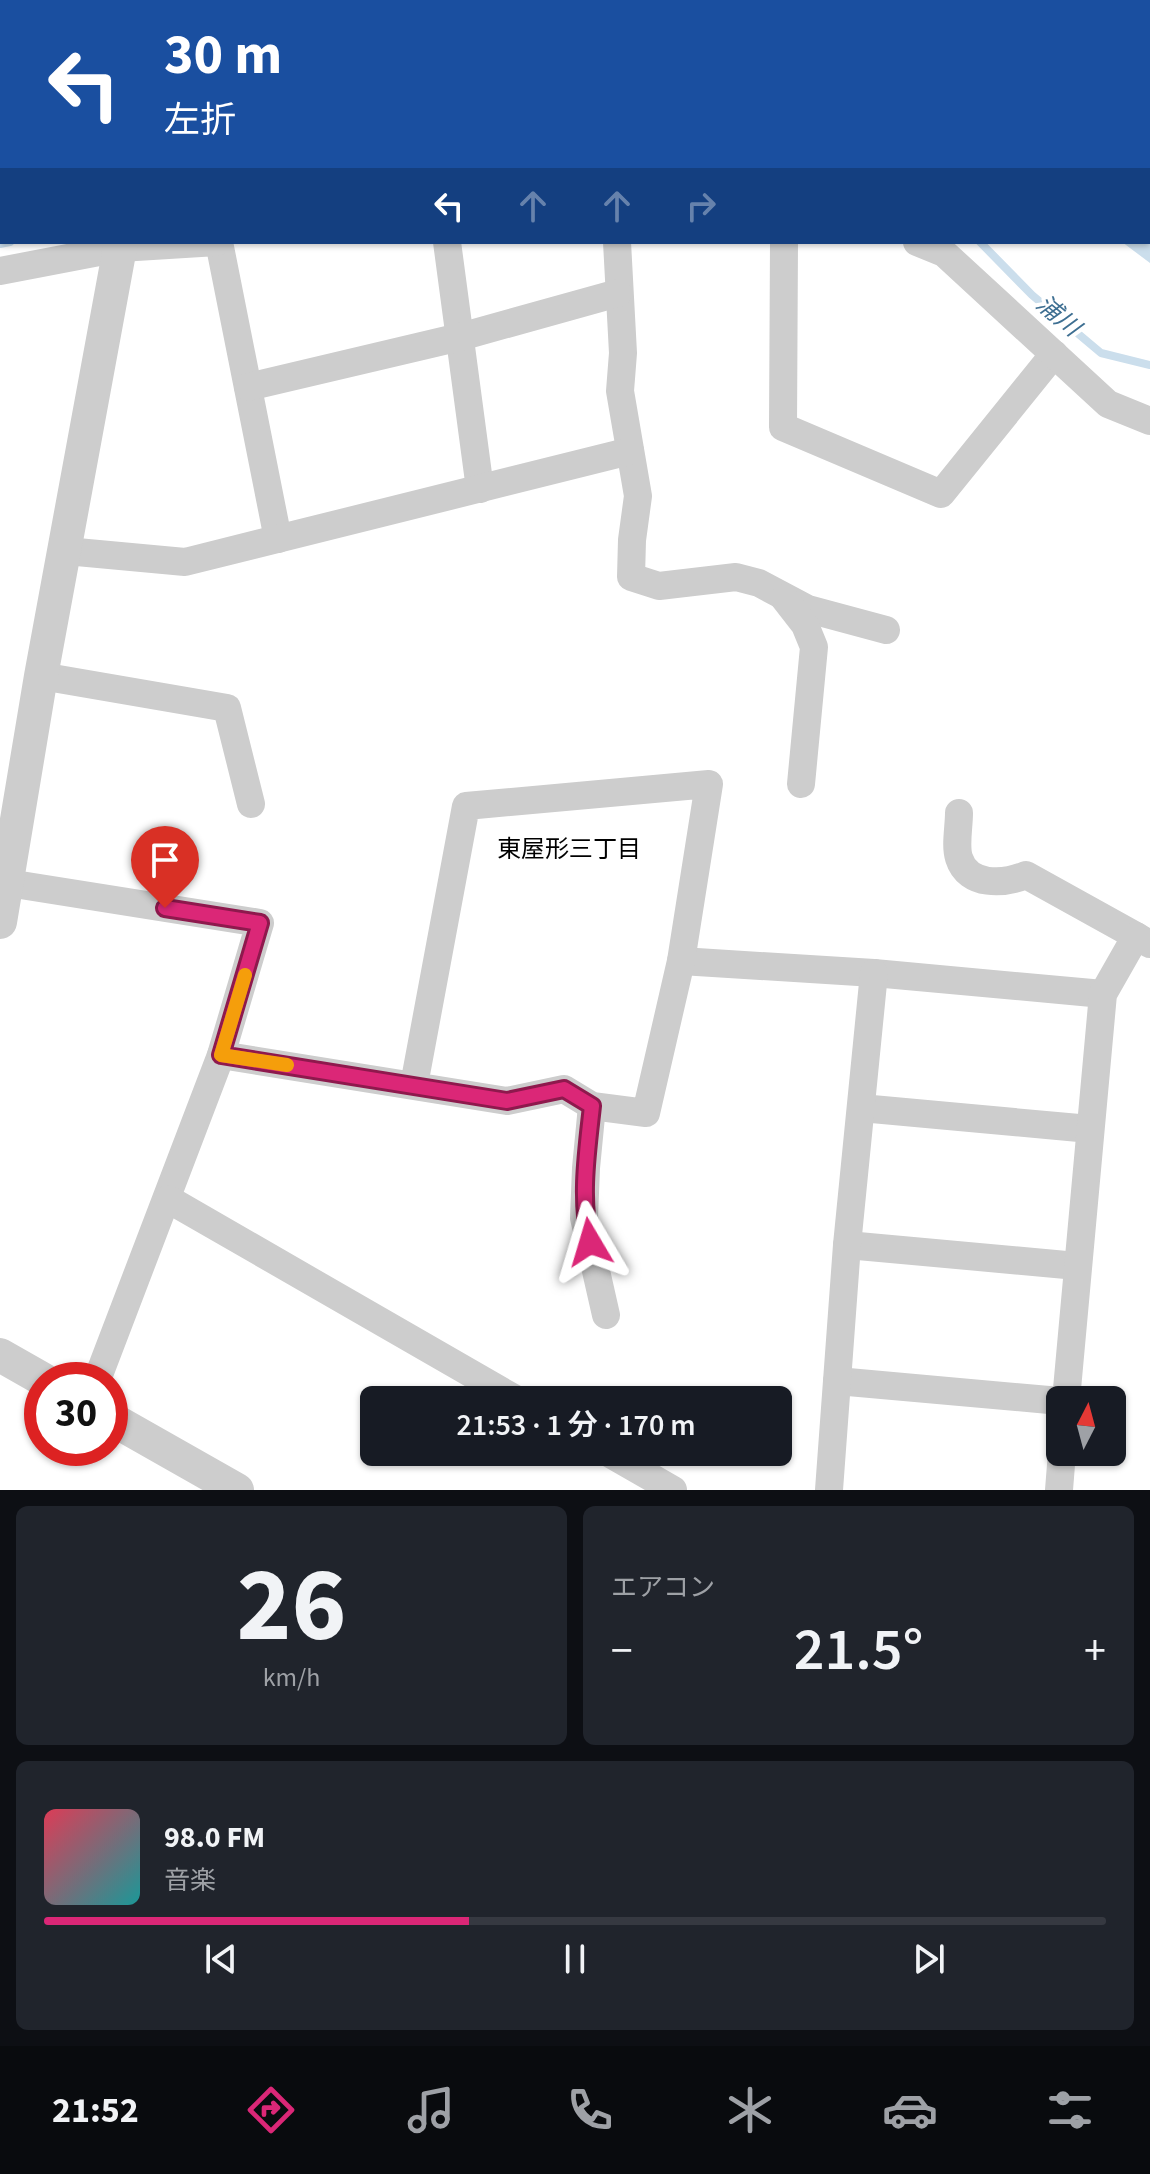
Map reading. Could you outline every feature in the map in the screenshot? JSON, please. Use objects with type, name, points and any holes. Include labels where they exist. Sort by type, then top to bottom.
[{"type":"street","points":[[0,271],[120,245],[153,244]]},
{"type":"street","points":[[218,244],[278,539]]},
{"type":"street","points":[[447,244],[480,489]]},
{"type":"street","points":[[617,244],[623,353],[620,391],[638,496],[631,577],[659,586],[736,577],[759,583],[808,609],[886,630]]},
{"type":"street","points":[[784,244],[783,427],[941,494],[1054,354]]},
{"type":"street","points":[[922,244],[944,253],[1108,404],[1150,421]]},
{"type":"street","points":[[0,922],[4,884],[120,245]]},
{"type":"street","points":[[248,387],[460,337],[618,293]]},
{"type":"street","points":[[66,551],[185,562],[630,451]]},
{"type":"street","points":[[782,595],[805,625],[814,647],[801,784]]},
{"type":"street","points":[[41,676],[227,708],[251,804]]},
{"type":"street","points":[[221,1055],[507,1101],[564,1089],[592,1106],[646,1113],[681,961],[709,784],[466,806],[414,1085]]},
{"type":"street","points":[[959,813],[959,858],[968,873],[988,881],[1009,882],[1026,875],[1143,940],[1103,994],[1064,1386]]},
{"type":"street","points":[[4,884],[260,923],[221,1055],[104,1362]]},
{"type":"street","points":[[681,961],[874,973],[1103,994]]},
{"type":"street","points":[[829,1490],[847,1245],[874,973]]},
{"type":"street","points":[[592,1106],[584,1218],[606,1315]]},
{"type":"street","points":[[861,1108],[1090,1129]]},
{"type":"street","points":[[168,1199],[493,1386]]},
{"type":"street","points":[[847,1245],[1077,1266]]},
{"type":"street","points":[[0,1355],[24,1369]]},
{"type":"street","points":[[837,1381],[1046,1399]]},
{"type":"street","points":[[128,1428],[237,1490]]},
{"type":"street","points":[[631,1466],[673,1490]]},
{"type":"street","points":[[1059,1490],[1061,1466]]},
{"type":"water","points":[[1125,244],[1150,244],[1150,263]]},
{"type":"waterway","name":"浦川","points":[[982,244],[1032,295],[1101,353],[1150,365]]},
{"type":"slow traffic","points":[[245,975],[221,1055],[287,1065]]},
{"type":"district","name":"東屋形三丁目","points":[[569,849]]},
{"type":"route","points":[[165,908],[260,923],[221,1055],[507,1101],[564,1089],[592,1106],[584,1218],[590,1242]]}]
